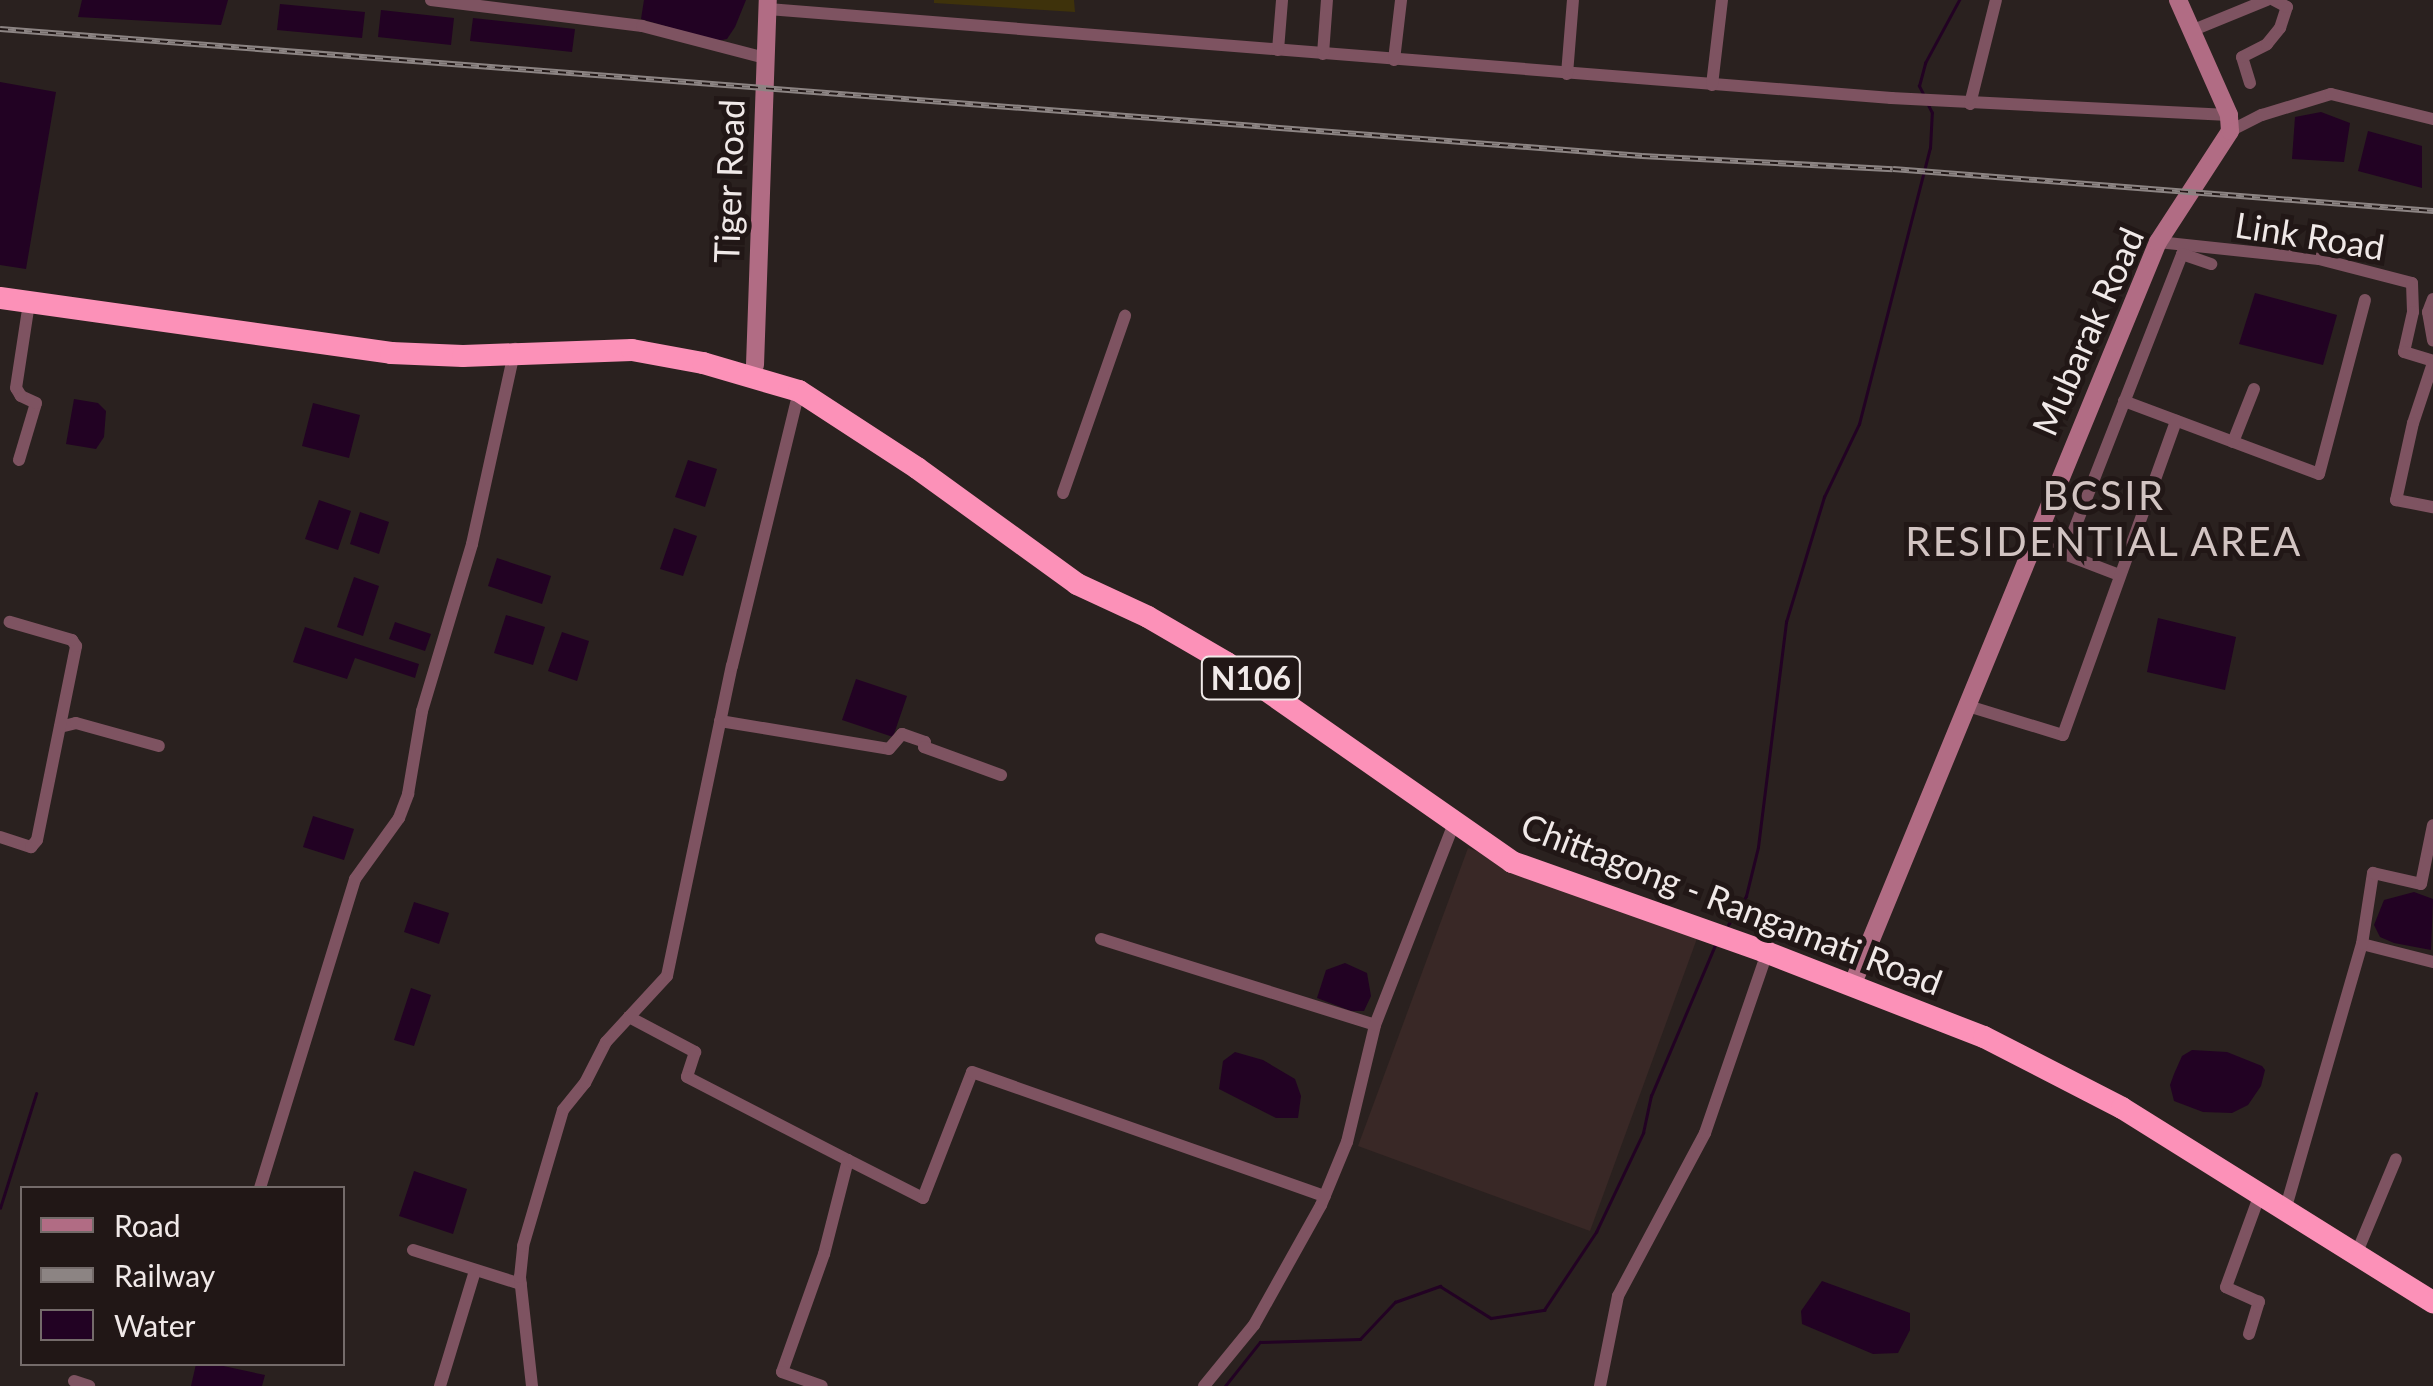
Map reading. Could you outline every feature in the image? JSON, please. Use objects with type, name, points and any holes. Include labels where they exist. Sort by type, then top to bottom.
[{"type":"highway","name":"Chittagong - Rangamati Road","points":[[0,286],[390,342],[514,350],[617,338],[685,346],[755,365],[897,438],[1058,560],[1262,672],[1455,819],[1540,866],[1972,1018],[2052,1055],[2122,1093],[2433,1289]]},
{"type":"highway","name":"Chittagong - Rangamati Road","points":[[0,298],[392,353],[632,350],[703,362],[800,387]]},
{"type":"highway","name":"Chittagong - Rangamati Road","points":[[1769,948],[2056,1072],[2433,1302]]},
{"type":"street","points":[[431,0],[642,26],[765,58]]},
{"type":"street","points":[[1278,50],[1282,0]]},
{"type":"street","points":[[1323,54],[1327,0]]},
{"type":"street","points":[[1394,60],[1401,0]]},
{"type":"street","points":[[1567,74],[1573,0]]},
{"type":"street","points":[[1712,84],[1722,0]]},
{"type":"street","points":[[1970,104],[1996,0]]},
{"type":"street","points":[[2178,0],[2230,123]]},
{"type":"street","points":[[2191,30],[2270,0],[2287,8],[2280,28],[2268,44],[2242,56],[2250,83]]},
{"type":"street","points":[[768,4],[1394,60],[2230,123],[2331,94],[2433,119]]},
{"type":"street","name":"Tiger Road","points":[[755,365],[768,4]]},
{"type":"street","name":"Mubarak Road","points":[[1856,976],[2158,242],[2230,123]]},
{"type":"street","name":"Link Road","points":[[2158,242],[2334,262],[2412,283],[2413,312],[2404,352],[2433,362]]},
{"type":"street","points":[[2065,553],[2182,254],[2211,264]]},
{"type":"street","points":[[2433,298],[2428,312],[2433,342]]},
{"type":"street","points":[[2124,401],[2318,474],[2364,300]]},
{"type":"street","points":[[19,460],[36,402],[21,396],[16,388],[30,303]]},
{"type":"street","points":[[1063,492],[1125,316]]},
{"type":"street","points":[[261,1186],[356,879],[399,818],[408,794],[422,712],[472,544],[514,350]]},
{"type":"street","points":[[2433,362],[2413,423],[2396,500],[2433,506]]},
{"type":"street","points":[[532,1386],[521,1284],[523,1246],[563,1110],[585,1083],[606,1042],[667,976],[720,721],[800,387]]},
{"type":"street","points":[[2232,442],[2254,389]]},
{"type":"street","points":[[1968,706],[2063,735],[2176,421]]},
{"type":"street","points":[[2033,542],[2118,576]]},
{"type":"street","points":[[0,837],[31,847],[36,840],[76,642],[10,622]]},
{"type":"street","points":[[720,721],[889,750],[902,734],[925,742],[924,747],[1002,774]]},
{"type":"street","points":[[60,727],[76,722],[159,746]]},
{"type":"street","points":[[1204,1386],[1254,1325],[1325,1196],[1347,1142],[1375,1025],[1455,819]]},
{"type":"street","points":[[2288,1200],[2362,944],[2372,873],[2421,884],[2433,826]]},
{"type":"street","points":[[1101,940],[1375,1025]]},
{"type":"street","points":[[2362,944],[2433,962]]},
{"type":"street","points":[[1600,1386],[1618,1296],[1705,1133],[1769,948]]},
{"type":"street","points":[[629,1017],[695,1052],[687,1077],[923,1198],[972,1072],[1325,1196]]},
{"type":"street","points":[[2360,1246],[2396,1159]]},
{"type":"street","points":[[822,1386],[782,1372],[824,1254],[848,1160]]},
{"type":"street","points":[[2249,1334],[2259,1302],[2226,1288],[2260,1194]]},
{"type":"street","points":[[412,1250],[521,1284]]},
{"type":"street","points":[[440,1386],[476,1271]]},
{"type":"street","points":[[74,1381],[89,1386]]},
{"type":"shaded area","points":[[1074,0],[1075,12],[934,3]]},
{"type":"shaded area","points":[[1468,848],[1699,933],[1590,1231],[1358,1146]]},
{"type":"water","points":[[82,0],[228,0],[221,25],[78,17]]},
{"type":"water","points":[[644,0],[746,0],[727,39],[717,41],[641,19]]},
{"type":"water","points":[[280,4],[365,12],[362,38],[277,30]]},
{"type":"water","points":[[381,10],[454,18],[451,45],[378,37]]},
{"type":"water","points":[[473,18],[575,29],[572,52],[470,41]]},
{"type":"water","points":[[0,82],[56,92],[26,269],[0,265]]},
{"type":"water","points":[[2321,112],[2350,123],[2344,162],[2292,159],[2295,117]]},
{"type":"water","points":[[2368,131],[2422,146],[2422,188],[2358,171]]},
{"type":"water","points":[[2255,293],[2337,315],[2323,365],[2239,344]]},
{"type":"water","points":[[74,399],[98,403],[106,411],[104,437],[96,449],[66,444]]},
{"type":"water","points":[[313,403],[360,415],[349,458],[302,446]]},
{"type":"water","points":[[688,460],[717,469],[705,507],[675,497]]},
{"type":"water","points":[[319,500],[351,511],[338,550],[305,539]]},
{"type":"water","points":[[360,512],[389,522],[379,554],[350,544]]},
{"type":"water","points":[[674,528],[697,536],[683,576],[660,569]]},
{"type":"water","points":[[497,558],[551,576],[542,604],[488,586]]},
{"type":"water","points":[[354,577],[379,586],[363,636],[337,627]]},
{"type":"water","points":[[506,615],[545,627],[533,665],[494,653]]},
{"type":"water","points":[[2158,618],[2236,637],[2225,690],[2147,672]]},
{"type":"water","points":[[395,622],[431,634],[425,651],[389,639]]},
{"type":"water","points":[[305,627],[419,664],[415,678],[355,658],[347,679],[293,662]]},
{"type":"water","points":[[562,632],[589,641],[577,681],[548,671]]},
{"type":"water","points":[[856,679],[907,696],[893,737],[842,720]]},
{"type":"water","points":[[313,816],[354,829],[344,860],[303,847]]},
{"type":"water","points":[[2414,892],[2433,899],[2431,950],[2380,937],[2374,925],[2384,900]]},
{"type":"water","points":[[414,902],[449,913],[439,944],[404,932]]},
{"type":"water","points":[[1345,963],[1367,973],[1371,996],[1364,1011],[1351,1011],[1317,998],[1326,970]]},
{"type":"water","points":[[411,988],[431,995],[414,1046],[394,1040]]},
{"type":"water","points":[[2192,1050],[2227,1052],[2262,1066],[2265,1070],[2261,1086],[2248,1105],[2232,1113],[2203,1112],[2174,1101],[2170,1085],[2182,1056]]},
{"type":"water","points":[[1235,1052],[1263,1060],[1295,1079],[1301,1096],[1298,1118],[1276,1118],[1219,1089],[1223,1061]]},
{"type":"water","points":[[414,1171],[467,1189],[453,1234],[399,1216]]},
{"type":"water","points":[[1822,1281],[1910,1313],[1910,1330],[1898,1353],[1873,1354],[1802,1324],[1801,1311]]},
{"type":"water","points":[[196,1366],[223,1366],[265,1375],[262,1386],[191,1386]]},
{"type":"waterway","points":[[1923,94],[1919,86],[1925,63],[1959,0]]},
{"type":"waterway","points":[[1728,925],[1746,896],[1758,847],[1786,622],[1824,497],[1859,424],[1930,148],[1932,113],[1928,105]]},
{"type":"waterway","points":[[1225,1386],[1260,1342],[1360,1339],[1395,1302],[1440,1286],[1491,1318],[1544,1310],[1596,1232],[1643,1133],[1651,1096],[1715,945]]},
{"type":"waterway","points":[[0,1208],[36,1094]]},
{"type":"railway","points":[[0,29],[1642,156],[1893,169],[2433,211]]},
{"type":"district","name":"BCSIR RESIDENTIAL AREA","points":[[2104,518]]}]
